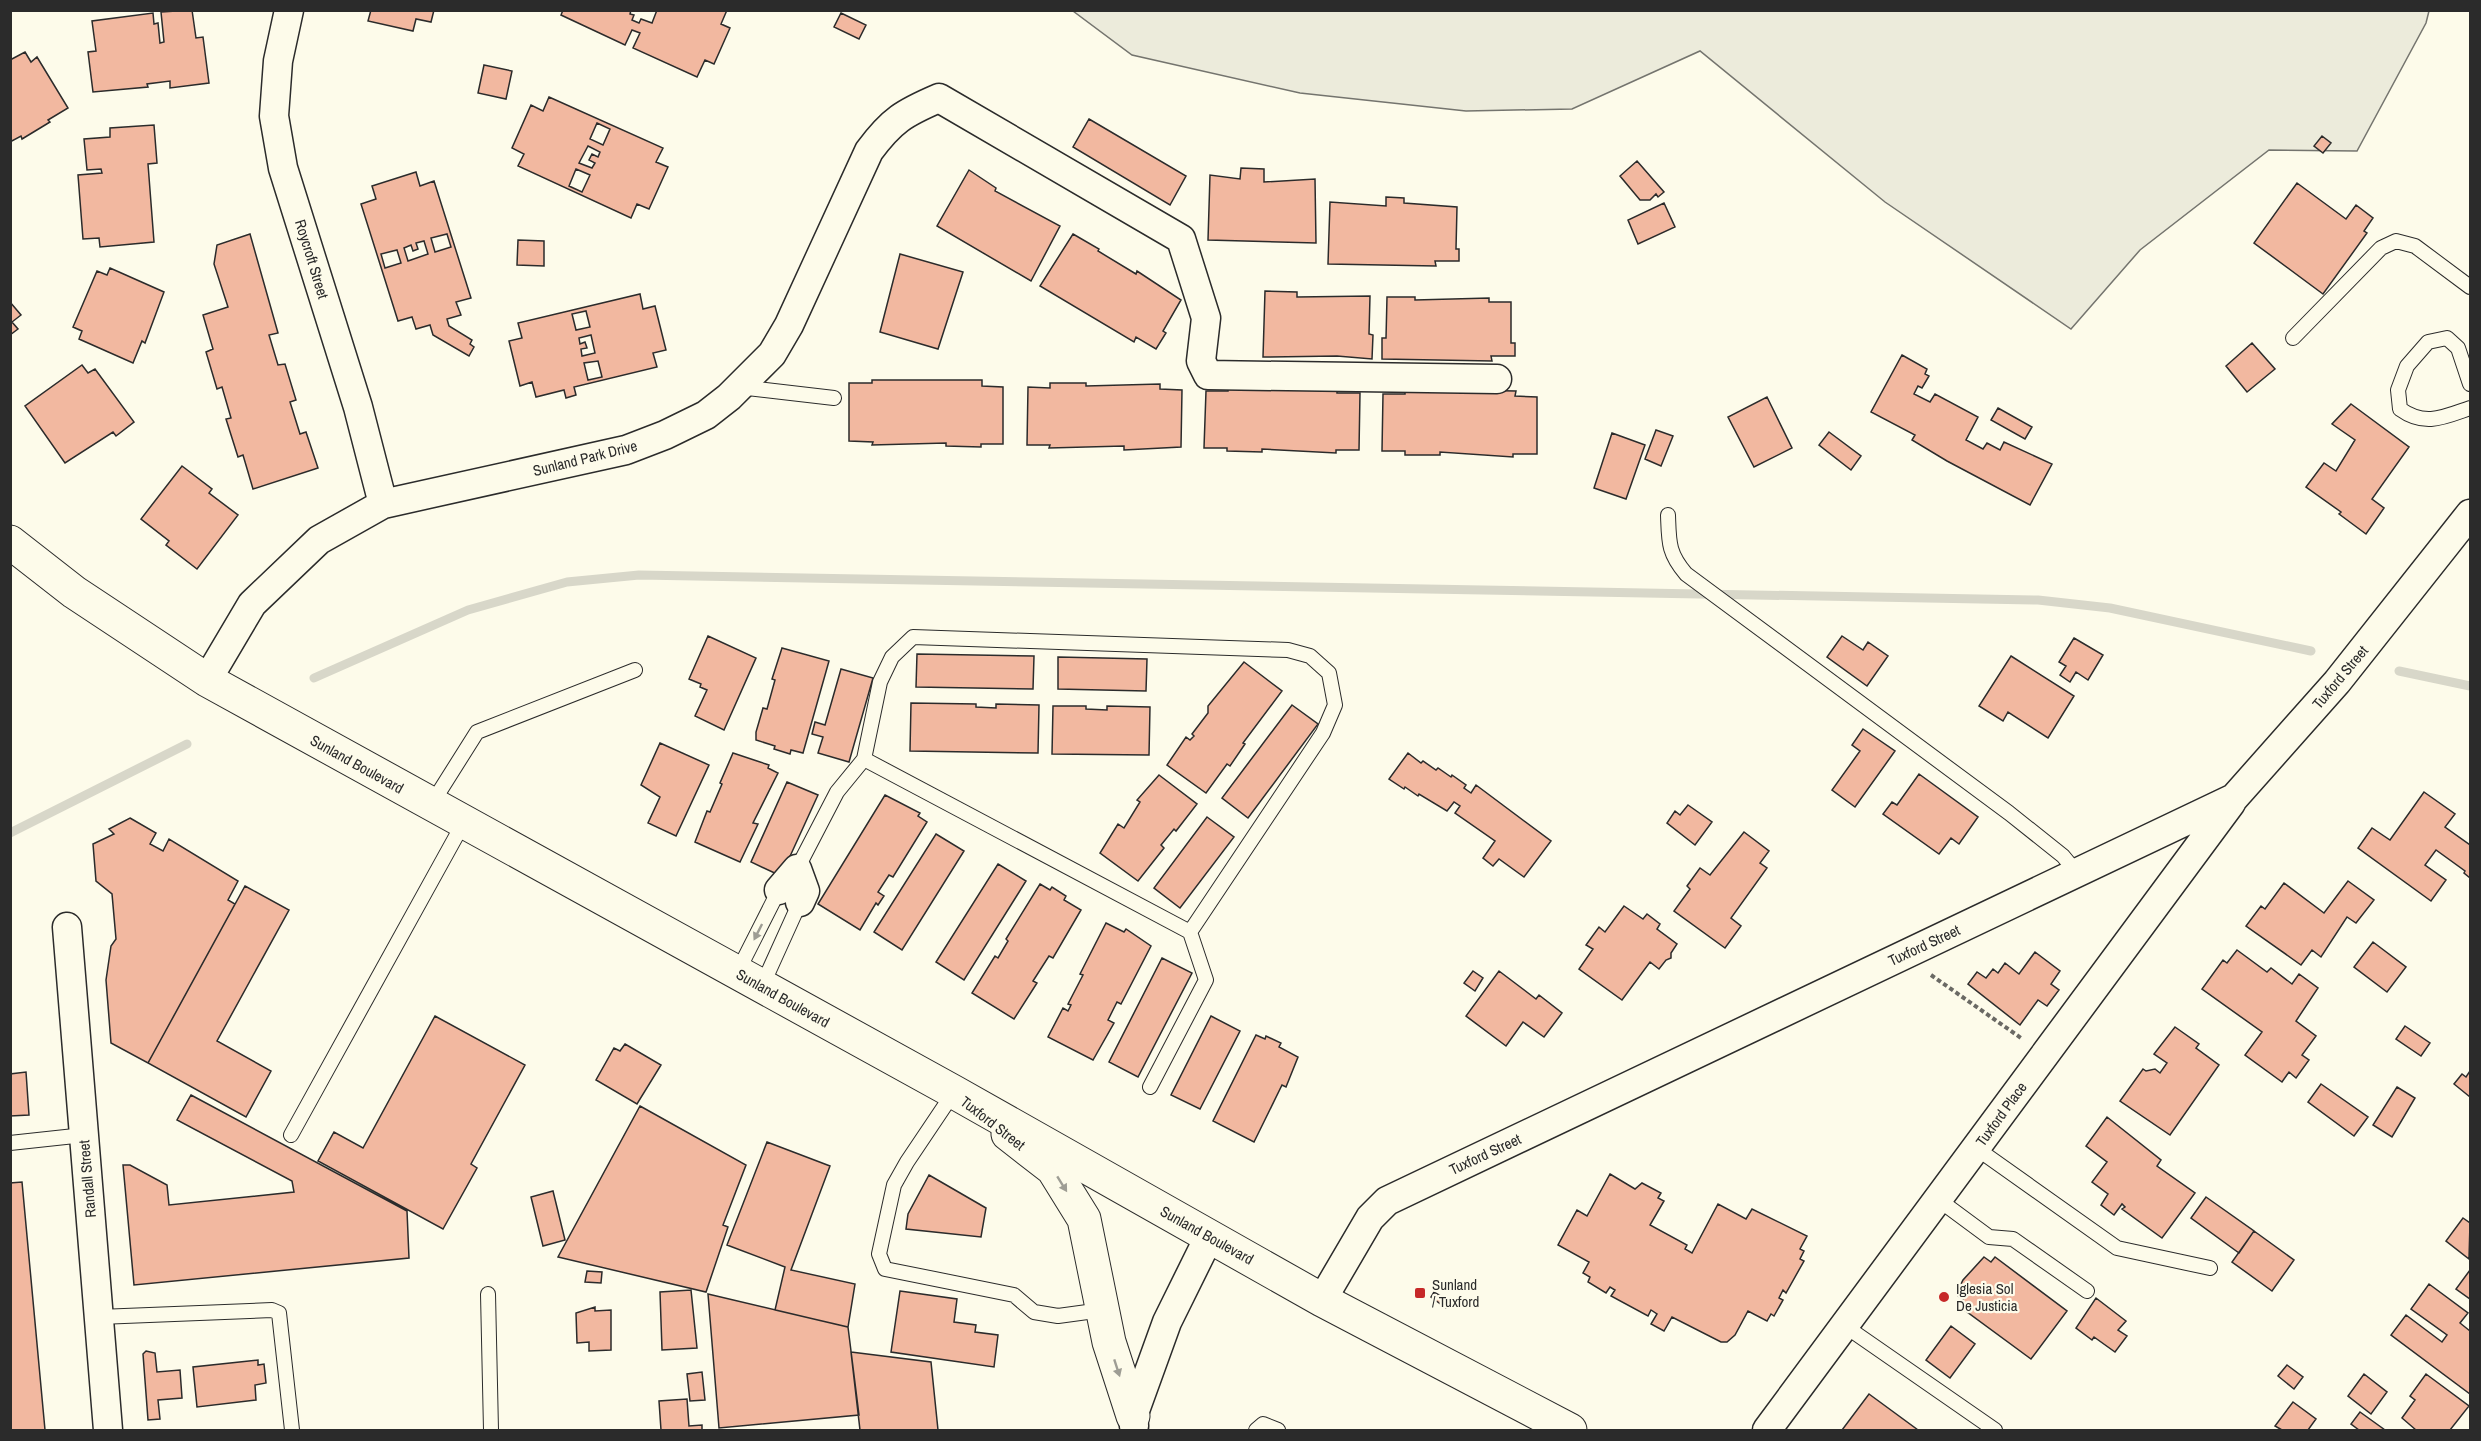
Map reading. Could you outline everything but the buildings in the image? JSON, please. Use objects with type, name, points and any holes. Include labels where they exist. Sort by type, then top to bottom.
[{"type":"main road","name":"Sunland Boulevard","points":[[10,542],[74,592],[207,680],[954,1092],[1209,1238],[1570,1431]]},
{"type":"main road","name":"Tuxford Street","points":[[954,1092],[1053,1169],[1084,1219],[1109,1342],[1134,1423]]},
{"type":"street","name":"Roycroft Street","points":[[289,10],[278,61],[274,116],[283,168],[358,407],[383,504]]},
{"type":"street","name":"Sunland Park Drive","points":[[207,680],[252,604],[320,540],[383,504],[626,450],[665,435],[706,415],[739,387],[772,354],[789,325],[869,151],[884,130],[903,114],[939,98],[1181,239],[1206,318],[1201,361],[1208,375],[1497,378]]},
{"type":"street","name":"Tuxford Street","points":[[1322,1300],[1370,1218],[1387,1201],[2234,798],[2337,682],[2470,514]]},
{"type":"street","name":"Tuxford Place","points":[[1767,1431],[2234,798]]},
{"type":"street","name":"Randall Street","points":[[67,927],[108,1431]]},
{"type":"street","name":"Tuxford Street","points":[[1134,1423],[1167,1322],[1209,1238]]},
{"type":"lane","points":[[2293,338],[2381,248],[2396,241],[2415,246],[2470,287]]},
{"type":"lane","points":[[2470,384],[2458,348],[2447,338],[2428,342],[2407,366],[2398,390],[2400,410],[2415,420],[2441,418],[2470,408]]},
{"type":"lane","points":[[739,387],[834,398]]},
{"type":"lane","points":[[1668,515],[1669,547],[1673,559],[1686,574],[1745,620],[2009,813],[2063,856],[2077,873]]},
{"type":"lane","points":[[749,979],[837,792],[864,759],[880,682],[892,657],[914,637],[1288,650],[1310,656],[1329,673],[1335,705],[1323,733],[1190,932]]},
{"type":"lane","points":[[431,805],[477,732],[635,670]]},
{"type":"lane","points":[[864,759],[1190,932],[1206,980],[1150,1087]]},
{"type":"lane","points":[[291,1135],[464,822]]},
{"type":"lane","points":[[749,979],[792,887]]},
{"type":"lane","points":[[954,1092],[894,1185],[879,1254],[885,1269],[1014,1295],[1034,1312],[1058,1316],[1102,1310]]},
{"type":"lane","points":[[10,1143],[84,1135]]},
{"type":"lane","points":[[1976,1148],[2117,1248],[2210,1268]]},
{"type":"lane","points":[[1939,1200],[1989,1237],[2013,1239],[2087,1291]]},
{"type":"lane","points":[[488,1294],[491,1431]]},
{"type":"lane","points":[[99,1317],[272,1310],[279,1313],[292,1431]]},
{"type":"lane","points":[[1845,1326],[1995,1431]]},
{"type":"lane","points":[[1257,1431],[1263,1424],[1278,1431]]},
{"type":"path","points":[[1904,955],[2045,1055]]},
{"type":"shaded area","points":[[1073,11],[2429,11],[2426,23],[2357,151],[2269,150],[2140,250],[2071,329],[1885,202],[1700,51],[1572,109],[1466,111],[1300,93],[1132,55]]},
{"type":"waterway","points":[[314,678],[468,610],[567,582],[639,575],[2038,600],[2110,608],[2311,651]]},
{"type":"waterway","points":[[2399,671],[2470,686]]},
{"type":"waterway","points":[[10,833],[187,744]]},
{"type":"place","name":"Sunland / Tuxford","points":[[1420,1293]]},
{"type":"place","name":"Iglesia Sol De Justicia","points":[[1944,1297]]}]
